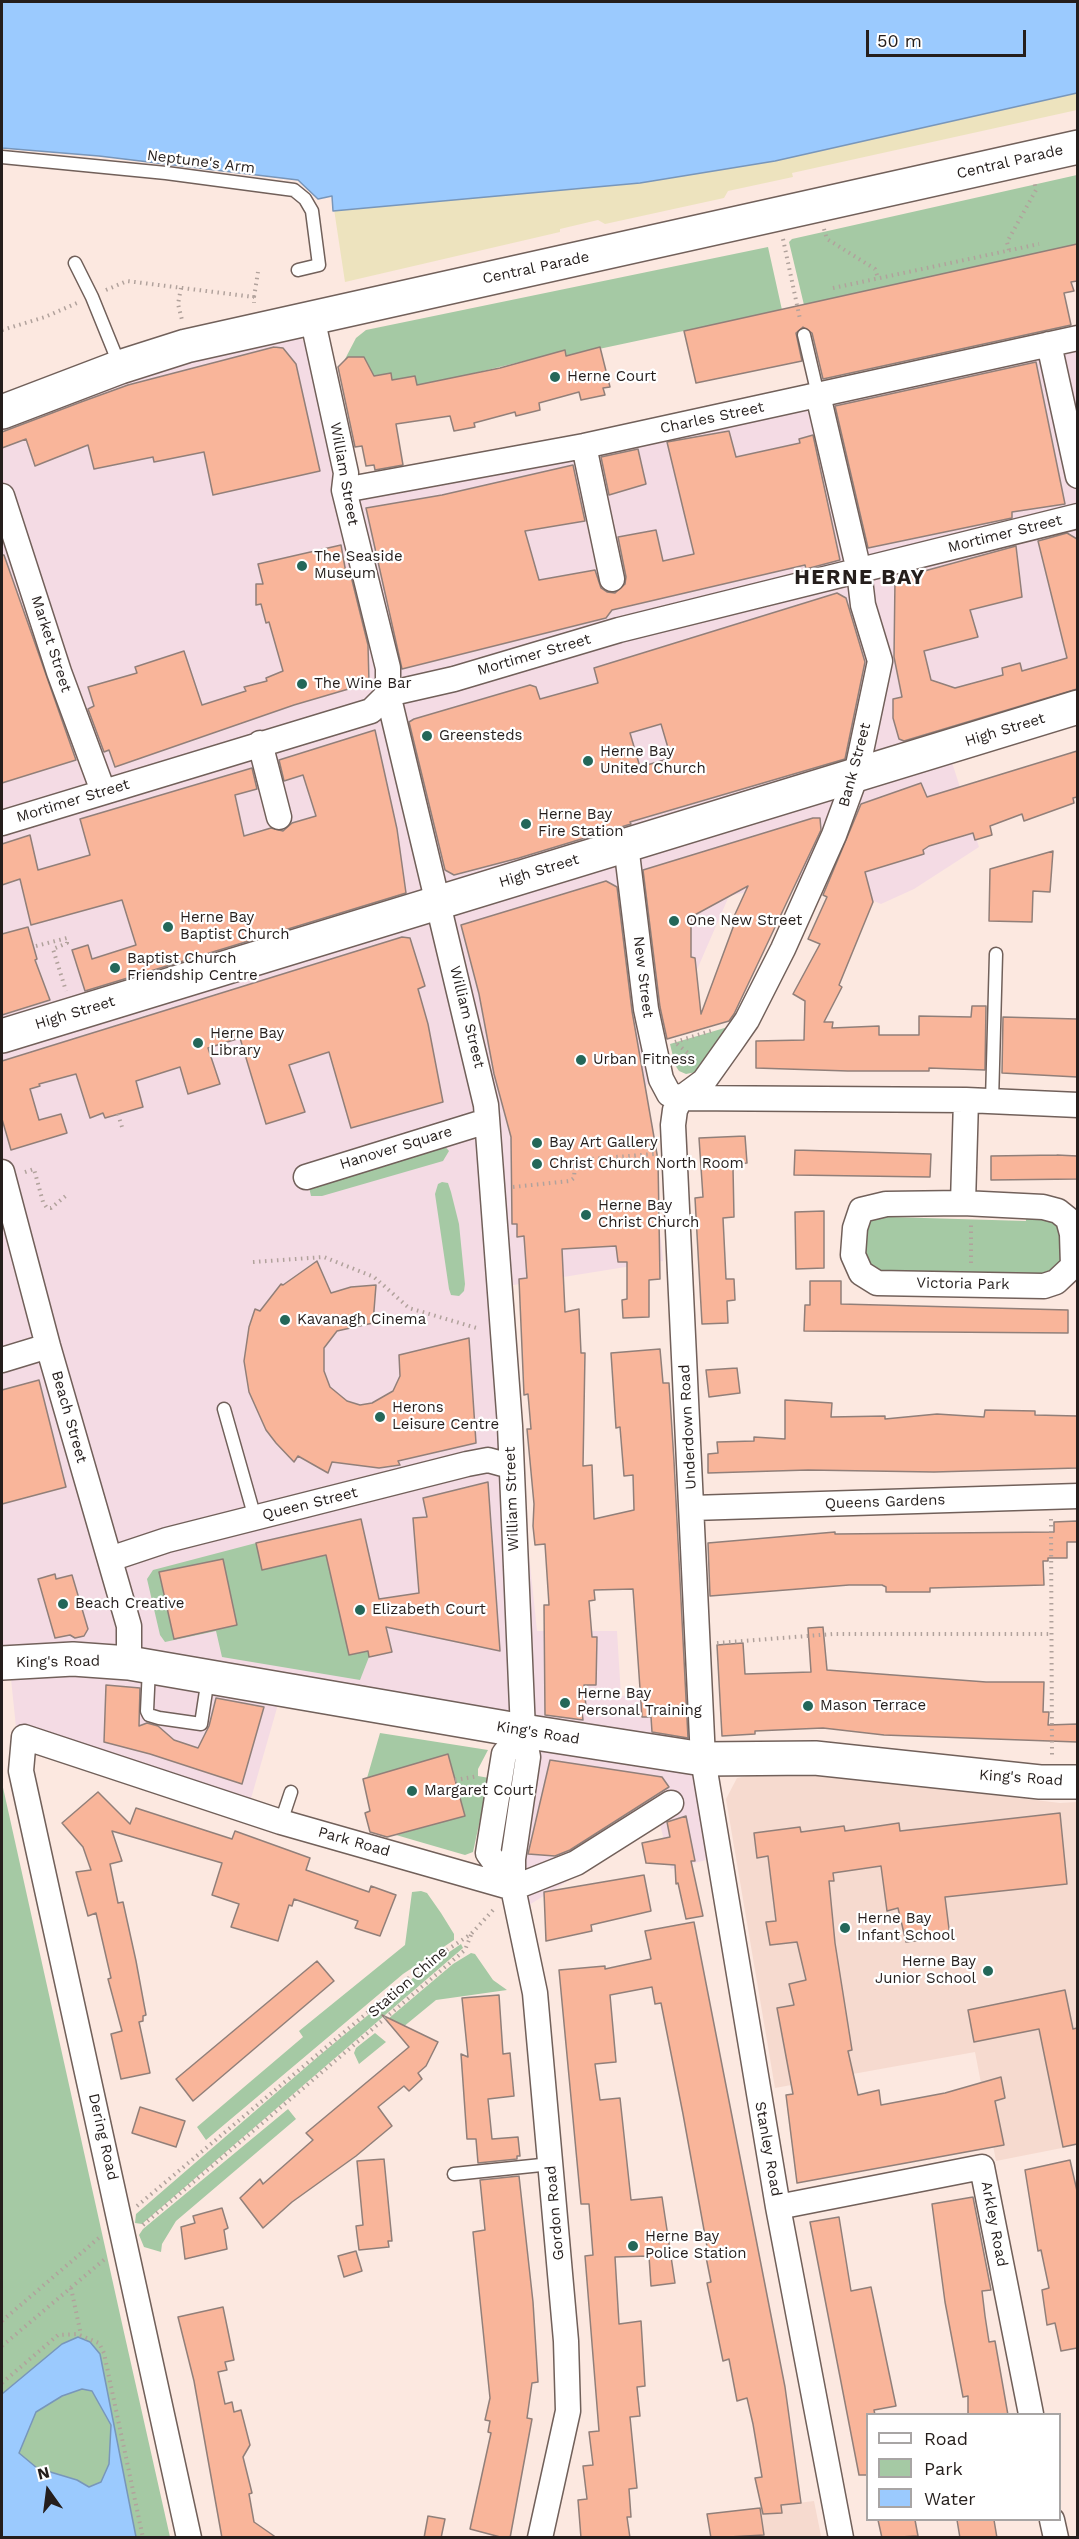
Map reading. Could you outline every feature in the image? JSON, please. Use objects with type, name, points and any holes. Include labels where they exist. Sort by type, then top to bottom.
[{"type":"street","name":"Central Parade","points":[[2,412],[120,367],[186,346],[1077,147]]},
{"type":"street","name":"William Street","points":[[312,317],[346,473],[344,490],[388,669],[388,694],[483,1086],[510,1426],[523,1731]]},
{"type":"street","name":"Charles Street","points":[[344,490],[584,446],[1077,338]]},
{"type":"street","points":[[1049,344],[1077,476]]},
{"type":"street","name":"Bank Street","points":[[681,1098],[704,1081],[747,1020],[783,949],[830,846],[856,775],[880,661],[863,605],[859,571],[818,395]]},
{"type":"street","points":[[584,446],[612,579]]},
{"type":"street","name":"Market Street","points":[[2,496],[29,554],[103,791]]},
{"type":"street","name":"Mortimer Street","points":[[2,823],[371,711],[388,694],[454,678],[619,630],[1077,516]]},
{"type":"street","name":"High Street","points":[[2,1036],[1077,707]]},
{"type":"street","points":[[260,743],[279,817]]},
{"type":"street","name":"New Street","points":[[626,844],[646,1010],[654,1048],[661,1079],[669,1094],[681,1098]]},
{"type":"street","points":[[681,1098],[966,1100],[1077,1105]]},
{"type":"street","name":"Underdown Road","points":[[681,1098],[675,1110],[673,1125],[703,1759]]},
{"type":"street","points":[[966,1100],[967,1203]]},
{"type":"street","name":"Hanover Square","points":[[306,1177],[487,1121]]},
{"type":"street","name":"Beach Street","points":[[2,1175],[139,1665]]},
{"type":"street","name":"Victoria Park","points":[[967,1203],[1043,1207],[1058,1211],[1068,1219],[1074,1255],[1073,1266],[1056,1282],[1044,1286],[877,1283],[861,1273],[853,1255],[855,1228],[861,1210],[886,1204],[967,1203]]},
{"type":"street","points":[[2,1360],[48,1346]]},
{"type":"street","name":"Queen Street","points":[[110,1558],[167,1540],[467,1464],[488,1460],[510,1466]]},
{"type":"street","name":"Queens Gardens","points":[[692,1508],[1077,1496]]},
{"type":"street","name":"King's Road","points":[[2,1663],[73,1659],[139,1665],[523,1731],[703,1759],[815,1758],[1065,1782]]},
{"type":"street","name":"Gordon Road","points":[[523,1731],[504,1754],[488,1853],[513,1888],[536,1993],[566,2341],[568,2411],[540,2538]]},
{"type":"street","name":"Park Road","points":[[24,1737],[281,1822],[513,1888]]},
{"type":"street","name":"Dering Road","points":[[24,1737],[21,1771],[189,2538]]},
{"type":"street","name":"Stanley Road","points":[[703,1759],[778,2207],[841,2538]]},
{"type":"street","points":[[513,1888],[576,1863],[671,1803]]},
{"type":"street","name":"Arkley Road","points":[[778,2207],[982,2167],[1031,2413]]},
{"type":"street","points":[[1052,2521],[1056,2538]]},
{"type":"lane","name":"Neptune's Arm","points":[[2,157],[166,172],[294,190],[305,199],[312,211],[319,265],[298,270]]},
{"type":"lane","points":[[75,263],[92,297],[120,367]]},
{"type":"lane","points":[[804,335],[818,395]]},
{"type":"lane","points":[[992,1101],[996,954]]},
{"type":"lane","points":[[224,1409],[255,1518]]},
{"type":"lane","points":[[139,1665],[147,1711],[149,1716],[159,1718],[201,1724],[208,1677]]},
{"type":"lane","points":[[281,1822],[291,1792]]},
{"type":"lane","points":[[454,2174],[551,2164]]},
{"type":"path","points":[[1010,250],[1007,242],[1036,190],[1035,183]]},
{"type":"path","points":[[780,214],[799,313]]},
{"type":"path","points":[[825,233],[827,239],[875,269],[878,278]]},
{"type":"path","points":[[833,288],[1039,244]]},
{"type":"path","points":[[255,313],[254,297],[258,272]]},
{"type":"path","points":[[2,330],[45,318],[127,280],[254,297]]},
{"type":"path","points":[[181,288],[178,304],[184,329]]},
{"type":"path","points":[[36,946],[67,938],[67,943],[53,949],[73,1014]]},
{"type":"path","points":[[654,1048],[747,1020]]},
{"type":"path","points":[[118,1114],[122,1127]]},
{"type":"path","points":[[492,1190],[570,1180],[576,1172],[575,1162],[588,1158],[675,1153]]},
{"type":"path","points":[[2,1175],[34,1169],[43,1202],[47,1208],[51,1208],[68,1194]]},
{"type":"path","points":[[967,1203],[970,1284]]},
{"type":"path","points":[[253,1262],[324,1257],[374,1277],[409,1308],[480,1329]]},
{"type":"path","points":[[1051,1497],[1052,1634],[1065,1782]]},
{"type":"path","points":[[698,1644],[832,1634],[1052,1634]]},
{"type":"path","points":[[471,1934],[513,1888]]},
{"type":"path","name":"Station Chine","points":[[2,2321],[123,2230],[465,1950],[471,1934]]},
{"type":"path","name":"Station Chine","points":[[2,2346],[71,2288],[123,2230],[423,1966],[471,1934]]},
{"type":"path","points":[[71,2288],[81,2335]]},
{"type":"path","points":[[2,2382],[58,2335],[81,2335],[99,2343],[104,2353],[143,2538]]},
{"type":"shaded area","points":[[286,335],[300,338],[310,347],[315,359],[338,500],[1077,343],[1077,718],[949,753],[979,847],[914,889],[881,904],[830,883],[792,882],[729,896],[646,1087],[663,1261],[501,1287],[537,1631],[617,1631],[621,1696],[701,1690],[722,1856],[671,1869],[660,1824],[529,1905],[497,1870],[503,1740],[281,1694],[250,1802],[16,1727],[11,1679],[2,1681],[2,422],[122,376]]},
{"type":"shaded area","points":[[762,1773],[826,1775],[1060,1803],[1077,1802],[1077,2145],[996,2161],[975,2052],[775,2088],[726,1799],[737,1778]]},
{"type":"shaded area","points":[[814,2501],[821,2536],[711,2537],[707,2514]]},
{"type":"green space","points":[[1077,175],[1077,244],[804,305],[789,242],[792,239]]},
{"type":"green space","points":[[768,247],[782,310],[566,356],[565,351],[352,403],[344,361],[356,338],[366,330]]},
{"type":"green space","points":[[728,1027],[696,1072],[686,1074],[679,1071],[675,1065],[670,1044]]},
{"type":"green space","points":[[442,1143],[449,1151],[443,1161],[322,1196],[311,1196],[308,1183]]},
{"type":"green space","points":[[448,1183],[459,1224],[465,1284],[464,1291],[459,1296],[451,1295],[449,1289],[435,1194],[438,1184]]},
{"type":"green space","points":[[889,1210],[890,1217],[1026,1221],[1025,1211],[1057,1220],[1065,1263],[1046,1275],[878,1274],[863,1256],[868,1219]]},
{"type":"green space","points":[[256,1543],[262,1570],[326,1555],[349,1655],[368,1651],[369,1657],[360,1680],[222,1657],[216,1631],[165,1642],[160,1635],[147,1579],[153,1570]]},
{"type":"green space","points":[[380,1733],[488,1750],[478,1769],[478,1776],[489,1778],[473,1852],[465,1855],[396,1835],[464,1816],[448,1754],[367,1778]]},
{"type":"green space","points":[[2,1783],[123,2328],[170,2537],[2,2537]]},
{"type":"green space","points":[[412,1892],[427,1893],[441,1913],[454,1934],[454,1940],[403,1974],[206,2140],[197,2127],[303,2037],[299,2031],[405,1945]]},
{"type":"green space","points":[[461,1944],[463,1948],[142,2224],[135,2223],[136,2214],[320,2055],[420,1972]]},
{"type":"green space","points":[[471,1953],[475,1954],[493,1980],[507,1990],[436,2000],[397,2032],[388,2019],[453,1964]]},
{"type":"green space","points":[[375,2033],[386,2042],[359,2064],[354,2053],[356,2048]]},
{"type":"green space","points":[[288,2109],[296,2119],[176,2221],[162,2244],[161,2252],[144,2247],[139,2235],[143,2229]]},
{"type":"sand","points":[[1077,44],[1077,110],[792,173],[793,177],[728,191],[724,198],[605,224],[598,220],[560,229],[560,232],[345,282],[332,196]]},
{"type":"water","points":[[2,2],[1077,2],[1077,93],[775,161],[640,183],[333,211],[332,196],[318,199],[298,180],[99,156],[2,148]]},
{"type":"water","points":[[78,2337],[90,2342],[100,2354],[136,2537],[2,2537],[2,2394],[62,2344]],"holes":[[[82,2389],[92,2391],[111,2425],[109,2464],[101,2482],[89,2487],[77,2480],[37,2468],[19,2453],[36,2412],[62,2396]]]},
{"type":"building","points":[[1077,244],[1077,281],[1071,282],[1074,291],[1064,293],[1071,325],[823,379],[812,333],[803,327],[796,333],[802,361],[696,383],[684,331]]},
{"type":"building","points":[[274,347],[283,348],[296,364],[320,471],[213,495],[204,452],[154,462],[153,457],[94,469],[88,445],[35,466],[26,439],[2,448],[2,432],[81,402],[128,385]]},
{"type":"building","points":[[600,347],[610,387],[603,388],[605,395],[581,400],[579,392],[539,403],[540,410],[516,416],[515,412],[474,423],[475,427],[454,431],[450,416],[396,424],[403,465],[375,470],[374,465],[366,466],[362,446],[355,447],[338,367],[348,357],[364,357],[374,376],[391,373],[392,380],[415,376],[417,385],[500,368],[565,350],[566,356]]},
{"type":"building","points":[[1036,362],[1065,504],[1012,512],[1012,518],[868,548],[835,406]]},
{"type":"building","points":[[729,431],[736,457],[800,443],[799,439],[813,435],[840,560],[806,569],[805,565],[612,610],[606,618],[402,669],[366,508],[442,495],[573,465],[585,521],[525,531],[539,580],[595,570],[601,588],[615,593],[625,584],[626,577],[618,537],[656,530],[663,561],[694,554],[667,442]]},
{"type":"building","points":[[638,449],[646,484],[609,495],[601,457]]},
{"type":"building","points":[[1067,533],[1077,539],[1077,689],[904,741],[899,739],[893,718],[893,699],[902,697],[894,657],[895,579],[1016,546],[1022,597],[970,610],[978,637],[924,651],[931,680],[955,688],[1003,675],[1002,668],[1020,663],[1022,671],[1067,658],[1038,541]]},
{"type":"building","points":[[341,545],[346,573],[350,572],[368,645],[369,683],[294,705],[115,767],[109,750],[104,752],[88,709],[94,706],[88,687],[137,673],[135,667],[184,651],[202,705],[246,691],[244,687],[267,681],[266,678],[283,671],[269,622],[266,623],[261,604],[256,605],[256,584],[263,584],[258,564]]},
{"type":"building","points":[[2,555],[4,555],[76,760],[2,783]]},
{"type":"building","points":[[837,593],[846,598],[865,662],[845,759],[630,822],[631,824],[519,858],[454,875],[445,870],[409,722],[530,685],[536,687],[540,699],[598,683],[594,668]],"holes":[[[661,724],[671,758],[640,767],[630,733]]]},
{"type":"building","points":[[375,730],[397,829],[406,893],[85,991],[72,950],[88,945],[92,959],[136,945],[122,900],[31,925],[20,879],[2,885],[2,844],[30,835],[38,870],[90,855],[80,819],[252,768],[257,789],[235,795],[244,836],[271,828],[283,831],[292,823],[316,816],[303,775],[284,781],[279,760]]},
{"type":"building","points":[[1077,751],[1077,797],[1073,798],[1074,803],[1024,821],[1022,814],[990,826],[992,835],[975,840],[973,833],[929,846],[923,850],[924,854],[865,872],[873,902],[839,985],[842,987],[824,1022],[833,1022],[832,1028],[879,1026],[879,1035],[919,1035],[919,1016],[971,1017],[972,1006],[986,1006],[985,1070],[929,1068],[929,1071],[848,1071],[756,1068],[756,1041],[804,1040],[805,1001],[793,994],[820,944],[808,939],[827,897],[823,895],[861,804],[921,783],[927,797]]},
{"type":"building","points":[[813,818],[820,818],[821,830],[734,1014],[729,1021],[667,1039],[660,1007],[643,870]],"holes":[[[748,886],[731,923],[735,922],[701,1014],[695,958],[691,957],[691,917]]]},
{"type":"building","points":[[1053,851],[1050,892],[1033,891],[1032,922],[989,921],[990,869]]},
{"type":"building","points":[[606,881],[617,887],[632,1011],[658,1160],[660,1279],[649,1280],[649,1317],[623,1318],[622,1300],[627,1299],[627,1262],[618,1262],[616,1246],[562,1249],[565,1312],[579,1309],[581,1353],[585,1353],[583,1466],[592,1465],[594,1519],[634,1510],[633,1475],[624,1476],[620,1427],[616,1428],[611,1353],[660,1349],[663,1383],[669,1383],[688,1738],[652,1732],[651,1717],[642,1717],[633,1589],[594,1590],[595,1600],[589,1601],[592,1637],[597,1637],[596,1685],[584,1685],[586,1707],[582,1711],[583,1720],[545,1715],[544,1605],[549,1605],[545,1544],[535,1545],[534,1504],[527,1429],[531,1429],[528,1394],[524,1395],[519,1279],[527,1278],[524,1236],[517,1237],[517,1224],[512,1224],[511,1137],[494,1074],[479,994],[461,925]]},
{"type":"building","points":[[28,927],[37,959],[35,960],[50,1000],[2,1015],[2,934]]},
{"type":"building","points":[[402,937],[410,938],[425,986],[418,989],[428,1024],[443,1102],[351,1128],[329,1052],[289,1065],[305,1112],[266,1124],[240,1038],[208,1048],[220,1084],[188,1094],[180,1067],[136,1081],[143,1107],[105,1118],[103,1113],[90,1118],[76,1074],[39,1084],[40,1086],[30,1089],[39,1120],[61,1114],[67,1133],[11,1150],[2,1119],[2,1061]]},
{"type":"building","points":[[1003,1017],[1077,1019],[1077,1077],[1002,1073]]},
{"type":"building","points":[[745,1136],[747,1163],[733,1164],[734,1217],[723,1218],[726,1279],[734,1279],[735,1300],[727,1301],[728,1323],[702,1324],[695,1198],[703,1197],[699,1138]]},
{"type":"building","points":[[795,1150],[931,1154],[930,1177],[794,1175]]},
{"type":"building","points":[[991,1156],[1077,1156],[1077,1179],[991,1180]]},
{"type":"building","points":[[824,1211],[824,1268],[796,1269],[795,1212]]},
{"type":"building","points":[[317,1261],[331,1293],[351,1287],[376,1285],[373,1323],[337,1331],[324,1348],[324,1371],[330,1387],[347,1401],[360,1405],[372,1403],[393,1391],[400,1376],[399,1355],[469,1338],[476,1443],[398,1461],[400,1465],[379,1468],[332,1462],[328,1473],[298,1456],[294,1462],[276,1443],[266,1430],[249,1392],[244,1361],[249,1327],[255,1309],[260,1311],[281,1284],[283,1285]]},
{"type":"building","points":[[810,1281],[841,1281],[841,1304],[1068,1310],[1068,1333],[804,1331],[805,1305],[810,1305]]},
{"type":"building","points":[[737,1368],[740,1393],[709,1397],[706,1370]]},
{"type":"building","points":[[39,1380],[66,1487],[2,1504],[2,1390]]},
{"type":"building","points":[[785,1400],[832,1403],[831,1417],[885,1416],[885,1419],[937,1414],[984,1417],[985,1410],[1035,1411],[1035,1415],[1077,1416],[1077,1468],[934,1472],[808,1470],[708,1473],[708,1454],[718,1453],[717,1442],[754,1441],[754,1437],[785,1439]]},
{"type":"building","points":[[488,1482],[500,1651],[386,1627],[392,1652],[369,1657],[368,1651],[349,1655],[326,1555],[262,1570],[256,1543],[361,1519],[379,1599],[419,1593],[413,1518],[427,1517],[423,1498]]},
{"type":"building","points":[[1077,1521],[1077,1542],[1067,1542],[1067,1558],[1048,1558],[1048,1561],[1043,1561],[1044,1585],[930,1588],[930,1592],[886,1592],[886,1587],[882,1585],[849,1585],[710,1596],[708,1543],[835,1532],[835,1534],[1054,1532],[1054,1522]]},
{"type":"building","points":[[223,1559],[237,1625],[174,1639],[159,1572]]},
{"type":"building","name":"Beach Creative","points":[[55,1574],[56,1579],[72,1575],[88,1629],[84,1636],[75,1638],[70,1635],[55,1638],[38,1579]]},
{"type":"building","name":"Mason Terrace","points":[[823,1627],[827,1670],[986,1682],[1044,1682],[1043,1712],[1049,1712],[1048,1725],[1077,1724],[1077,1742],[884,1735],[823,1728],[755,1731],[755,1734],[722,1736],[717,1645],[743,1643],[745,1674],[811,1672],[808,1628]]},
{"type":"building","points":[[106,1685],[140,1688],[139,1726],[147,1723],[158,1726],[174,1740],[198,1748],[209,1726],[216,1698],[264,1707],[242,1784],[150,1754],[104,1742]]},
{"type":"building","name":"Margaret Court","points":[[448,1754],[465,1816],[387,1837],[370,1832],[365,1813],[370,1811],[363,1779]]},
{"type":"building","points":[[550,1760],[662,1777],[669,1787],[570,1850],[555,1856],[528,1854]]},
{"type":"building","points":[[98,1792],[130,1824],[136,1808],[232,1839],[235,1831],[310,1858],[306,1870],[369,1892],[371,1886],[396,1895],[380,1936],[355,1928],[358,1921],[294,1899],[292,1906],[289,1905],[278,1941],[231,1927],[239,1904],[212,1895],[222,1863],[112,1831],[122,1861],[110,1864],[118,1903],[123,1902],[136,1961],[146,2015],[143,2016],[143,2021],[139,2022],[150,2073],[121,2079],[111,2034],[122,2031],[108,1979],[111,1978],[96,1913],[88,1916],[76,1872],[91,1870],[83,1847],[62,1823]]},
{"type":"building","points":[[1060,1813],[1067,1884],[945,1897],[950,1937],[906,1942],[898,1908],[887,1911],[881,1866],[833,1873],[834,1881],[829,1881],[835,1943],[852,2050],[848,2051],[858,2095],[879,2090],[881,2105],[945,2093],[1001,2077],[1005,2098],[995,2101],[1004,2145],[797,2183],[786,2095],[793,2094],[777,2008],[794,2005],[789,1984],[806,1980],[797,1942],[770,1945],[766,1922],[776,1921],[768,1856],[757,1858],[754,1833],[800,1827],[801,1832],[844,1826],[845,1831],[899,1823],[900,1831]]},
{"type":"building","points":[[686,1816],[695,1861],[691,1861],[703,1916],[686,1919],[678,1883],[676,1884],[675,1865],[646,1863],[642,1843],[670,1837],[667,1822]]},
{"type":"building","points":[[644,1875],[651,1911],[591,1925],[592,1931],[546,1941],[544,1892]]},
{"type":"building","points":[[694,1922],[785,2387],[801,2503],[781,2505],[782,2513],[763,2514],[755,2478],[762,2477],[753,2424],[747,2398],[737,2401],[729,2359],[723,2361],[707,2283],[711,2282],[705,2252],[708,2252],[683,2114],[661,2003],[655,2004],[652,1987],[610,1995],[616,2062],[595,2064],[600,2100],[620,2098],[631,2200],[662,2197],[675,2283],[651,2286],[649,2256],[615,2257],[619,2324],[641,2321],[645,2386],[637,2387],[640,2416],[630,2417],[637,2488],[629,2489],[631,2517],[627,2517],[630,2538],[581,2538],[578,2500],[587,2499],[583,2466],[593,2465],[589,2432],[599,2431],[585,2256],[593,2255],[589,2204],[581,2204],[559,1970],[605,1966],[605,1969],[651,1959],[645,1931]]},
{"type":"building","points":[[317,1961],[334,1981],[193,2101],[176,2079]]},
{"type":"building","points":[[1065,1990],[1073,2029],[1077,2028],[1077,2144],[1063,2147],[1039,2029],[974,2042],[968,2010]]},
{"type":"building","points":[[499,1995],[503,2054],[510,2053],[514,2096],[488,2099],[492,2139],[518,2137],[520,2156],[517,2156],[517,2159],[478,2163],[476,2139],[467,2139],[461,2054],[468,2057],[462,1998]]},
{"type":"building","points":[[382,2015],[438,2042],[426,2066],[418,2073],[422,2079],[409,2091],[404,2086],[378,2107],[392,2126],[356,2156],[292,2202],[263,2228],[240,2198],[260,2179],[263,2184],[313,2140],[306,2133],[409,2047]]},
{"type":"building","points":[[140,2107],[185,2121],[176,2147],[132,2133]]},
{"type":"building","points":[[384,2159],[392,2241],[388,2241],[389,2247],[359,2250],[356,2226],[363,2225],[357,2161]]},
{"type":"building","points":[[1070,2160],[1077,2191],[1077,2348],[1061,2351],[1055,2323],[1047,2325],[1042,2290],[1049,2288],[1041,2250],[1038,2251],[1025,2170]]},
{"type":"building","points":[[519,2176],[533,2302],[538,2382],[532,2383],[527,2418],[532,2419],[510,2538],[504,2538],[470,2529],[491,2433],[488,2432],[490,2421],[485,2420],[490,2398],[473,2232],[485,2230],[480,2180]]},
{"type":"building","points":[[973,2197],[991,2290],[982,2291],[989,2342],[995,2341],[1008,2413],[968,2413],[968,2396],[963,2397],[945,2302],[932,2204]]},
{"type":"building","points":[[222,2208],[228,2228],[224,2230],[227,2249],[185,2259],[181,2227],[195,2223],[193,2216]]},
{"type":"building","points":[[839,2217],[851,2291],[871,2287],[896,2406],[874,2410],[875,2413],[866,2413],[866,2475],[859,2475],[810,2222]]},
{"type":"building","points":[[356,2251],[362,2271],[344,2277],[338,2256]]},
{"type":"building","points":[[223,2307],[234,2360],[225,2362],[227,2370],[218,2372],[225,2404],[232,2402],[234,2412],[241,2410],[250,2445],[243,2457],[252,2493],[249,2494],[254,2522],[277,2538],[222,2538],[194,2381],[178,2317]]},
{"type":"building","points":[[760,2508],[764,2535],[711,2538],[707,2514]]},
{"type":"building","points":[[428,2516],[445,2519],[441,2538],[424,2538]]},
{"type":"building","points":[[878,2521],[915,2521],[918,2536],[882,2538]]},
{"type":"building","points":[[957,2521],[994,2521],[997,2538],[960,2538]]},
{"type":"place","name":"Herne Court","points":[[555,377]]},
{"type":"place","name":"The Seaside Museum","points":[[302,566]]},
{"type":"place","name":"The Wine Bar","points":[[302,684]]},
{"type":"place","name":"Greensteds","points":[[427,736]]},
{"type":"place","name":"Herne Bay United Church","points":[[588,761]]},
{"type":"place","name":"Herne Bay Fire Station","points":[[526,824]]},
{"type":"place","name":"One New Street","points":[[674,921]]},
{"type":"place","name":"Herne Bay Baptist Church","points":[[168,927]]},
{"type":"place","name":"Baptist Church Friendship Centre","points":[[115,968]]},
{"type":"place","name":"Herne Bay Library","points":[[198,1043]]},
{"type":"place","name":"Urban Fitness","points":[[581,1060]]},
{"type":"place","name":"Bay Art Gallery","points":[[537,1143]]},
{"type":"place","name":"Christ Church North Room","points":[[537,1164]]},
{"type":"place","name":"Herne Bay Christ Church","points":[[586,1215]]},
{"type":"place","name":"Kavanagh Cinema","points":[[285,1320]]},
{"type":"place","name":"Herons Leisure Centre","points":[[380,1417]]},
{"type":"place","name":"Beach Creative","points":[[63,1604]]},
{"type":"place","name":"Elizabeth Court","points":[[360,1610]]},
{"type":"place","name":"Herne Bay Personal Training","points":[[565,1703]]},
{"type":"place","name":"Mason Terrace","points":[[808,1706]]},
{"type":"place","name":"Margaret Court","points":[[412,1791]]},
{"type":"place","name":"Herne Bay Infant School","points":[[845,1928]]},
{"type":"place","name":"Herne Bay Junior School","points":[[988,1971]]},
{"type":"place","name":"Herne Bay Police Station","points":[[633,2246]]},
{"type":"district","name":"HERNE BAY","points":[[860,578]]}]
